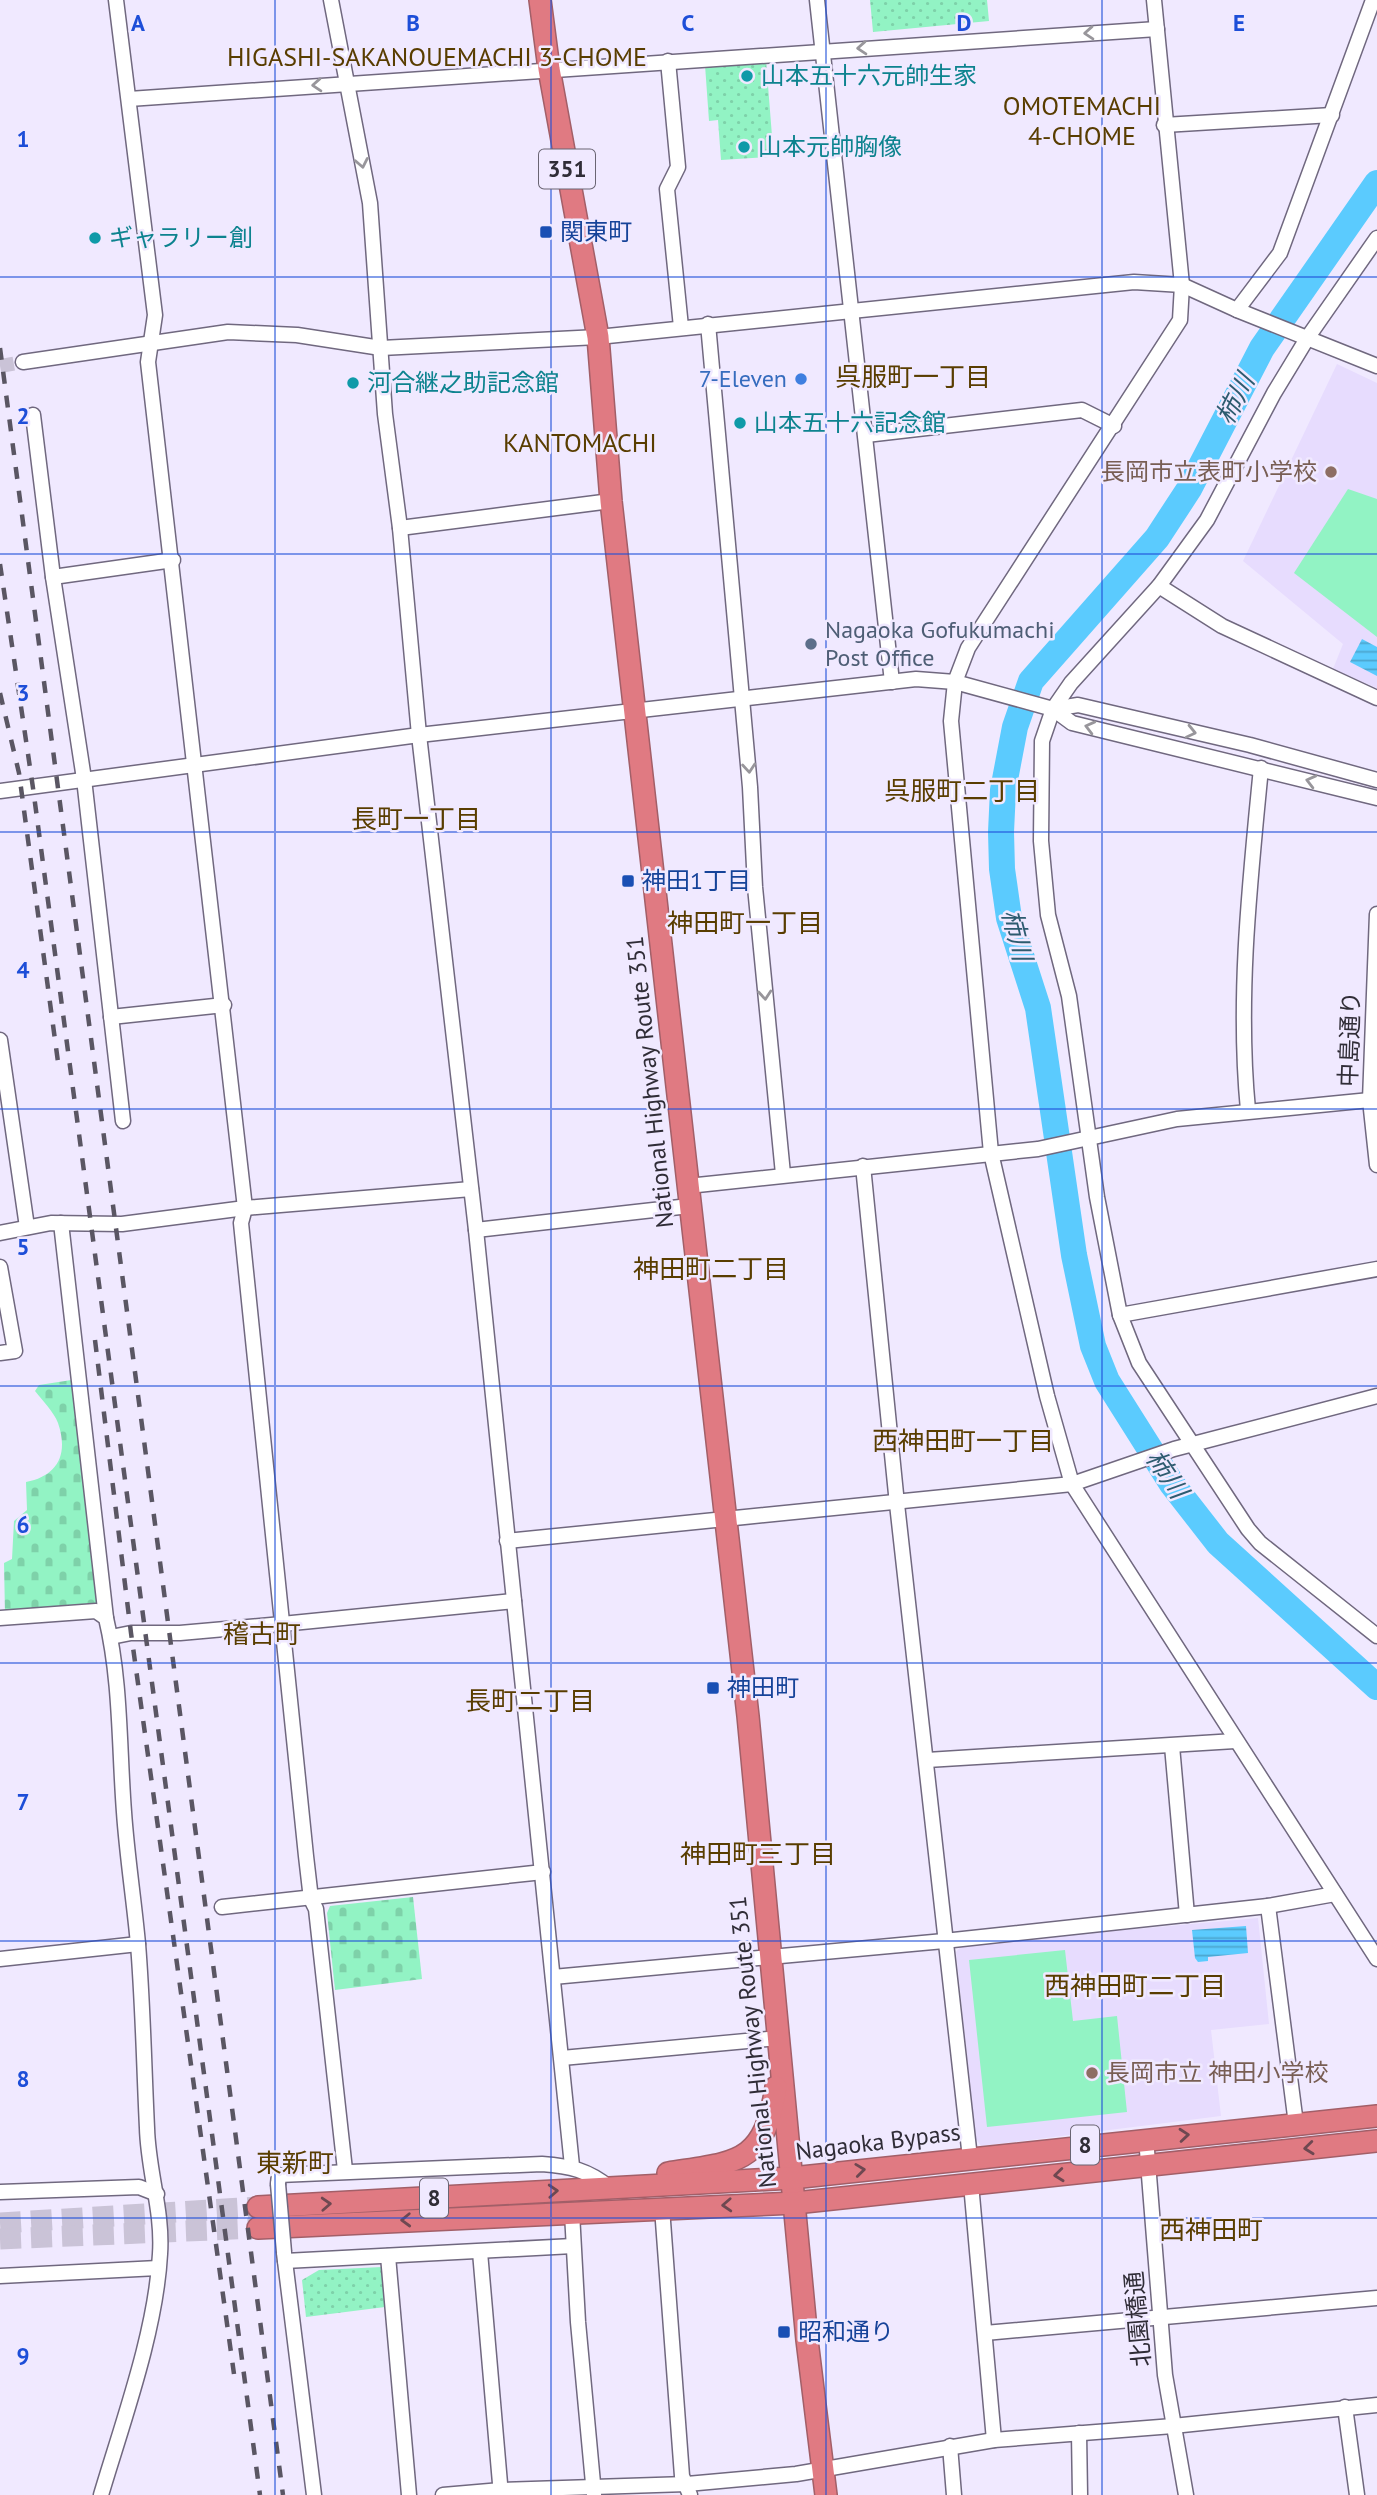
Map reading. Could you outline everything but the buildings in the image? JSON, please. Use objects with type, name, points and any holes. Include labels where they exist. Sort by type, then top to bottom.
[{"type":"highway","name":"National Highway Route 351","points":[[540,0],[549,69],[598,337],[611,501],[748,1716],[807,2340],[826,2495]]},
{"type":"highway","points":[[613,2188],[668,2173],[734,2161],[750,2152],[758,2144],[772,2113],[780,2047]]},
{"type":"highway","name":"Nagaoka Bypass","points":[[1377,2116],[1146,2138],[792,2178],[613,2188],[258,2217],[572,2213],[795,2203],[1377,2141]]},
{"type":"street","points":[[116,0],[155,315],[148,362],[224,1006],[245,1208],[240,1223],[311,1899],[316,1909],[345,2170]]},
{"type":"street","points":[[331,0],[370,203],[385,414],[400,528],[419,735],[476,1230],[572,2166]]},
{"type":"street","points":[[817,0],[892,682]]},
{"type":"street","points":[[1154,0],[1164,125],[1182,285],[1180,320],[1114,426],[968,648],[955,682],[951,721],[991,1153],[1051,1410],[1072,1485],[1377,1959]]},
{"type":"street","points":[[1237,310],[1280,253],[1374,3]]},
{"type":"street","points":[[129,99],[1157,29]]},
{"type":"street","points":[[668,61],[678,167],[667,189],[681,327]]},
{"type":"street","points":[[1164,125],[1332,115]]},
{"type":"street","points":[[1377,238],[1301,335],[1223,494],[1159,586],[1048,708],[1041,741],[1041,841],[1048,915],[1069,996],[1084,1138],[1120,1315],[1139,1363],[1192,1446],[1260,1543],[1377,1636]]},
{"type":"street","points":[[23,362],[194,335],[265,332],[381,348],[598,337],[1134,282],[1182,285],[1377,366]]},
{"type":"street","points":[[708,324],[743,700],[755,887],[783,1174]]},
{"type":"street","points":[[866,435],[1082,410],[1114,426]]},
{"type":"street","points":[[33,415],[53,577],[84,779],[123,1121]]},
{"type":"street","points":[[400,528],[611,501]]},
{"type":"street","points":[[53,577],[173,560]]},
{"type":"street","points":[[1159,586],[1222,626],[1377,698]]},
{"type":"street","points":[[0,792],[419,735],[916,679],[955,682],[988,694],[1048,708],[1079,705],[1250,745],[1377,780]]},
{"type":"street","points":[[1048,708],[1072,723],[1377,798]]},
{"type":"street","points":[[1248,1110],[1244,1070],[1246,978],[1250,885],[1261,768]]},
{"type":"street","name":"中島通り","points":[[1377,917],[1370,1100],[1377,1165]]},
{"type":"street","points":[[111,1017],[224,1006]]},
{"type":"street","points":[[0,1040],[27,1227]]},
{"type":"street","points":[[476,1230],[689,1196],[783,1174],[1038,1149],[1177,1119],[1370,1100]]},
{"type":"street","points":[[863,1166],[944,1941],[970,2158]]},
{"type":"street","points":[[0,1233],[61,1223],[122,1224],[245,1208],[471,1189]]},
{"type":"street","points":[[61,1223],[122,1749],[124,1814],[138,1944],[147,2135],[157,2194],[160,2255],[155,2295],[136,2374],[101,2495]]},
{"type":"street","points":[[0,1267],[15,1352],[0,1353]]},
{"type":"street","points":[[1120,1315],[1377,1269]]},
{"type":"street","points":[[507,1541],[1072,1485],[1130,1467],[1174,1449],[1377,1396]]},
{"type":"street","points":[[111,1637],[131,1633],[180,1633],[282,1624],[514,1601]]},
{"type":"street","points":[[0,1618],[88,1611],[101,1613],[106,1618]]},
{"type":"street","points":[[927,1760],[1235,1741]]},
{"type":"street","points":[[1172,1746],[1187,1915]]},
{"type":"street","points":[[222,1908],[542,1872]]},
{"type":"street","points":[[553,1977],[944,1941],[1268,1906],[1335,1894]]},
{"type":"street","points":[[1268,1906],[1296,2124]]},
{"type":"street","points":[[0,1959],[138,1944]]},
{"type":"street","points":[[562,2059],[780,2047]]},
{"type":"street","name":"北園橋通","points":[[1146,2138],[1160,2317],[1173,2426],[1186,2495]]},
{"type":"street","points":[[314,2495],[285,2257],[279,2175],[345,2170],[572,2166],[613,2188]]},
{"type":"street","points":[[971,2184],[994,2440]]},
{"type":"street","points":[[0,2192],[139,2187],[157,2194]]},
{"type":"street","points":[[662,2208],[672,2372],[682,2476],[688,2490]]},
{"type":"street","points":[[572,2213],[594,2491]]},
{"type":"street","points":[[285,2257],[388,2256],[573,2246]]},
{"type":"street","points":[[480,2252],[501,2492]]},
{"type":"street","points":[[388,2256],[409,2495]]},
{"type":"street","points":[[0,2276],[158,2268]]},
{"type":"street","points":[[985,2333],[1377,2298]]},
{"type":"street","points":[[443,2495],[688,2490],[994,2440],[1173,2426],[1377,2404]]},
{"type":"street","points":[[1345,2407],[1357,2495]]},
{"type":"street","points":[[1079,2433],[1080,2495]]},
{"type":"street","points":[[950,2446],[954,2495]]},
{"type":"shaded area","name":"長岡市立表町小学校","points":[[1337,364],[1377,383],[1377,688],[1333,669],[1343,644],[1243,561]]},
{"type":"shaded area","name":"長岡市立 神田小学校","points":[[1258,1918],[1269,2024],[1211,2030],[1221,2116],[981,2146],[976,2139],[956,1952],[962,1945]]},
{"type":"green space","points":[[870,0],[987,0],[989,21],[873,32]]},
{"type":"green space","points":[[766,60],[772,136],[766,137],[768,157],[721,160],[718,120],[709,121],[705,65]]},
{"type":"green space","points":[[1348,489],[1377,499],[1377,637],[1294,573]]},
{"type":"green space","points":[[78,1379],[98,1606],[5,1614],[4,1563],[12,1559],[14,1521],[27,1510],[26,1482],[46,1475],[58,1462],[61,1454],[58,1423],[35,1391],[39,1385]]},
{"type":"green space","points":[[413,1897],[422,1979],[335,1990],[327,1913],[330,1906]]},
{"type":"green space","points":[[1065,1950],[1073,2021],[1117,2016],[1127,2112],[987,2127],[969,1960]]},
{"type":"green space","points":[[382,2267],[385,2307],[306,2317],[302,2280],[319,2270]]},
{"type":"water","points":[[1362,639],[1377,647],[1377,676],[1350,662]]},
{"type":"water","points":[[1246,1926],[1248,1953],[1208,1957],[1208,1961],[1198,1962],[1195,1958],[1192,1930]]},
{"type":"waterway","name":"柿川","points":[[1377,183],[1262,348],[1189,489],[1157,538],[1031,681],[1015,727],[1003,790],[1001,832],[1002,869],[1009,918],[1038,1008],[1074,1255],[1093,1346],[1107,1381],[1172,1484],[1218,1543],[1377,1687]]},
{"type":"tunnel","points":[[0,366],[23,362]]},
{"type":"tunnel","points":[[0,2223],[258,2207]]},
{"type":"tunnel","points":[[0,2239],[258,2228]]},
{"type":"railway","points":[[0,348],[283,2495]]},
{"type":"railway","points":[[0,564],[33,788],[260,2495]]},
{"type":"railway","points":[[0,693],[19,773],[58,1062]]},
{"type":"railway","points":[[95,1340],[131,1633],[234,2374]]},
{"type":"place","name":"山本五十六元帥生家","points":[[747,76]]},
{"type":"place","name":"山本元帥胸像","points":[[744,147]]},
{"type":"place","name":"関東町","points":[[546,232]]},
{"type":"place","name":"ギャラリー創","points":[[95,238]]},
{"type":"place","name":"7-Eleven","points":[[801,379]]},
{"type":"place","name":"河合継之助記念館","points":[[353,383]]},
{"type":"place","name":"山本五十六記念館","points":[[740,423]]},
{"type":"place","name":"長岡市立表町小学校","points":[[1331,472]]},
{"type":"place","name":"Nagaoka Gofukumachi Post Office","points":[[811,644]]},
{"type":"place","name":"神田1丁目","points":[[628,881]]},
{"type":"place","name":"神田町","points":[[713,1688]]},
{"type":"place","name":"長岡市立 神田小学校","points":[[1092,2073]]},
{"type":"place","name":"昭和通り","points":[[784,2332]]},
{"type":"district","name":"HIGASHI-SAKANOUEMACHI 3-CHOME","points":[[437,57]]},
{"type":"district","name":"OMOTEMACHI 4-CHOME","points":[[1082,121]]},
{"type":"district","name":"呉服町一丁目","points":[[913,377]]},
{"type":"district","name":"KANTOMACHI","points":[[580,443]]},
{"type":"district","name":"呉服町二丁目","points":[[962,791]]},
{"type":"district","name":"長町一丁目","points":[[416,819]]},
{"type":"district","name":"神田町一丁目","points":[[745,923]]},
{"type":"district","name":"神田町二丁目","points":[[711,1269]]},
{"type":"district","name":"西神田町一丁目","points":[[963,1441]]},
{"type":"district","name":"稽古町","points":[[262,1634]]},
{"type":"district","name":"長町二丁目","points":[[530,1701]]},
{"type":"district","name":"神田町三丁目","points":[[758,1854]]},
{"type":"district","name":"西神田町二丁目","points":[[1135,1986]]},
{"type":"district","name":"東新町","points":[[295,2163]]},
{"type":"district","name":"西神田町","points":[[1211,2230]]}]
